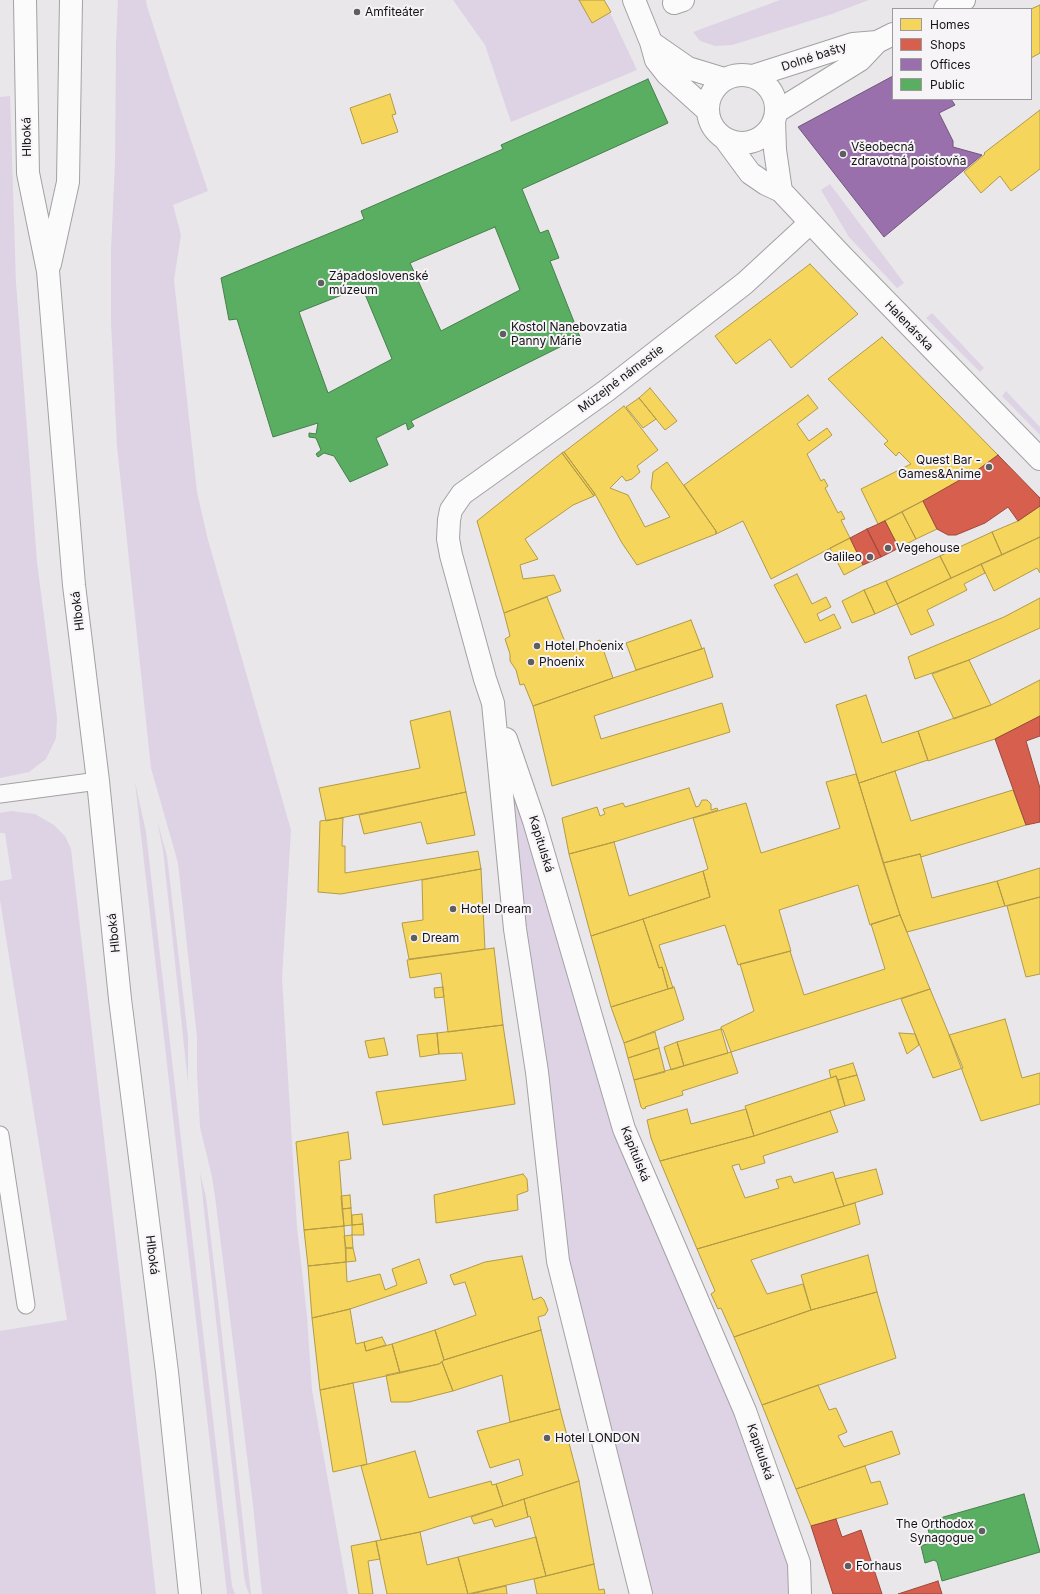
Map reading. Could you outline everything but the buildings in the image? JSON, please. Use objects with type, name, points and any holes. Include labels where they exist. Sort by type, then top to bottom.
[{"type":"street","name":"Hlboká","points":[[25,0],[28,173],[48,271],[74,585],[98,781],[120,999],[167,1372],[190,1594]]},
{"type":"street","name":"Hlboká","points":[[48,271],[68,182],[71,0]]},
{"type":"street","points":[[634,0],[651,42],[656,60],[667,74],[707,110]]},
{"type":"street","points":[[947,8],[964,0]]},
{"type":"street","name":"Dolné bašty","points":[[753,76],[853,44],[885,38]]},
{"type":"street","name":"Dolné bašty","points":[[775,116],[860,60],[885,38]]},
{"type":"street","points":[[651,42],[688,68],[724,79]]},
{"type":"street","points":[[775,116],[768,131],[759,139],[748,143],[736,143],[724,139],[716,131],[710,122],[707,110],[708,101],[711,92],[716,85],[733,75],[743,74],[753,76],[763,81],[771,90],[776,101],[775,150],[781,191]]},
{"type":"street","name":"Halenárska","points":[[724,139],[750,173],[766,184],[781,191],[810,223],[1040,459]]},
{"type":"street","name":"Múzejné námestie","points":[[448,539],[451,510],[462,494],[606,392],[733,292],[810,223]]},
{"type":"street","name":"Kapitulská","points":[[448,539],[485,679],[534,821],[624,1129],[745,1411],[799,1563],[800,1594]]},
{"type":"street","name":"Kapitulská","points":[[494,703],[515,929],[537,1072],[558,1261],[640,1594]]},
{"type":"lane","points":[[0,794],[98,781]]},
{"type":"lane","points":[[0,1135],[26,1305]]},
{"type":"shaded area","points":[[118,0],[146,0],[208,191],[173,205],[181,235],[174,280],[197,492],[208,540],[291,830],[282,978],[297,1227],[307,1316],[312,1390],[348,1594],[262,1594],[253,1505],[216,1204],[212,1177],[200,1127],[197,1037],[178,863],[151,768],[117,446],[111,323],[111,250],[115,163]]},
{"type":"shaded area","points":[[453,0],[604,0],[637,70],[511,122],[485,45]]},
{"type":"shaded area","points":[[780,0],[869,0],[829,15],[732,45],[715,46],[700,41],[693,32]]},
{"type":"shaded area","points":[[10,96],[16,283],[37,562],[57,718],[56,738],[46,759],[29,772],[0,778],[0,97]]},
{"type":"shaded area","points":[[830,184],[904,283],[897,288],[849,237],[821,190]]},
{"type":"shaded area","points":[[932,313],[984,368],[980,372],[926,318]]},
{"type":"shaded area","points":[[1006,391],[1040,427],[1040,435],[1002,396]]},
{"type":"shaded area","points":[[493,703],[626,1135],[739,1397],[800,1594],[641,1594],[558,1255]]},
{"type":"shaded area","points":[[135,782],[146,832],[232,1586],[235,1594],[227,1594]]},
{"type":"shaded area","points":[[11,811],[35,814],[54,825],[65,836],[71,849],[156,1594],[0,1594],[0,1331],[67,1320],[0,900],[0,881],[12,879],[5,833],[0,833],[0,813]]},
{"type":"shaded area","points":[[157,820],[167,856],[188,1037],[188,1083],[163,850]]},
{"type":"shaded area","points":[[200,1173],[206,1197],[251,1594],[249,1594],[244,1576]]},
{"type":"place","name":"Amfiteáter","points":[[357,12]]},
{"type":"place","name":"Všeobecná zdravotná poisťovňa","points":[[843,154]]},
{"type":"place","name":"Západoslovenské múzeum","points":[[321,283]]},
{"type":"place","name":"Kostol Nanebovzatia Panny Márie","points":[[503,334]]},
{"type":"place","name":"Quest Bar - Games&Anime","points":[[989,467]]},
{"type":"place","name":"Vegehouse","points":[[888,548]]},
{"type":"place","name":"Galileo","points":[[870,557]]},
{"type":"place","name":"Hotel Phoenix","points":[[537,646]]},
{"type":"place","name":"Phoenix","points":[[531,662]]},
{"type":"place","name":"Hotel Dream","points":[[453,909]]},
{"type":"place","name":"Dream","points":[[414,938]]},
{"type":"place","name":"Hotel LONDON","points":[[547,1438]]},
{"type":"place","name":"The Orthodox Synagogue","points":[[982,1531]]},
{"type":"place","name":"Forhaus","points":[[848,1566]]}]
